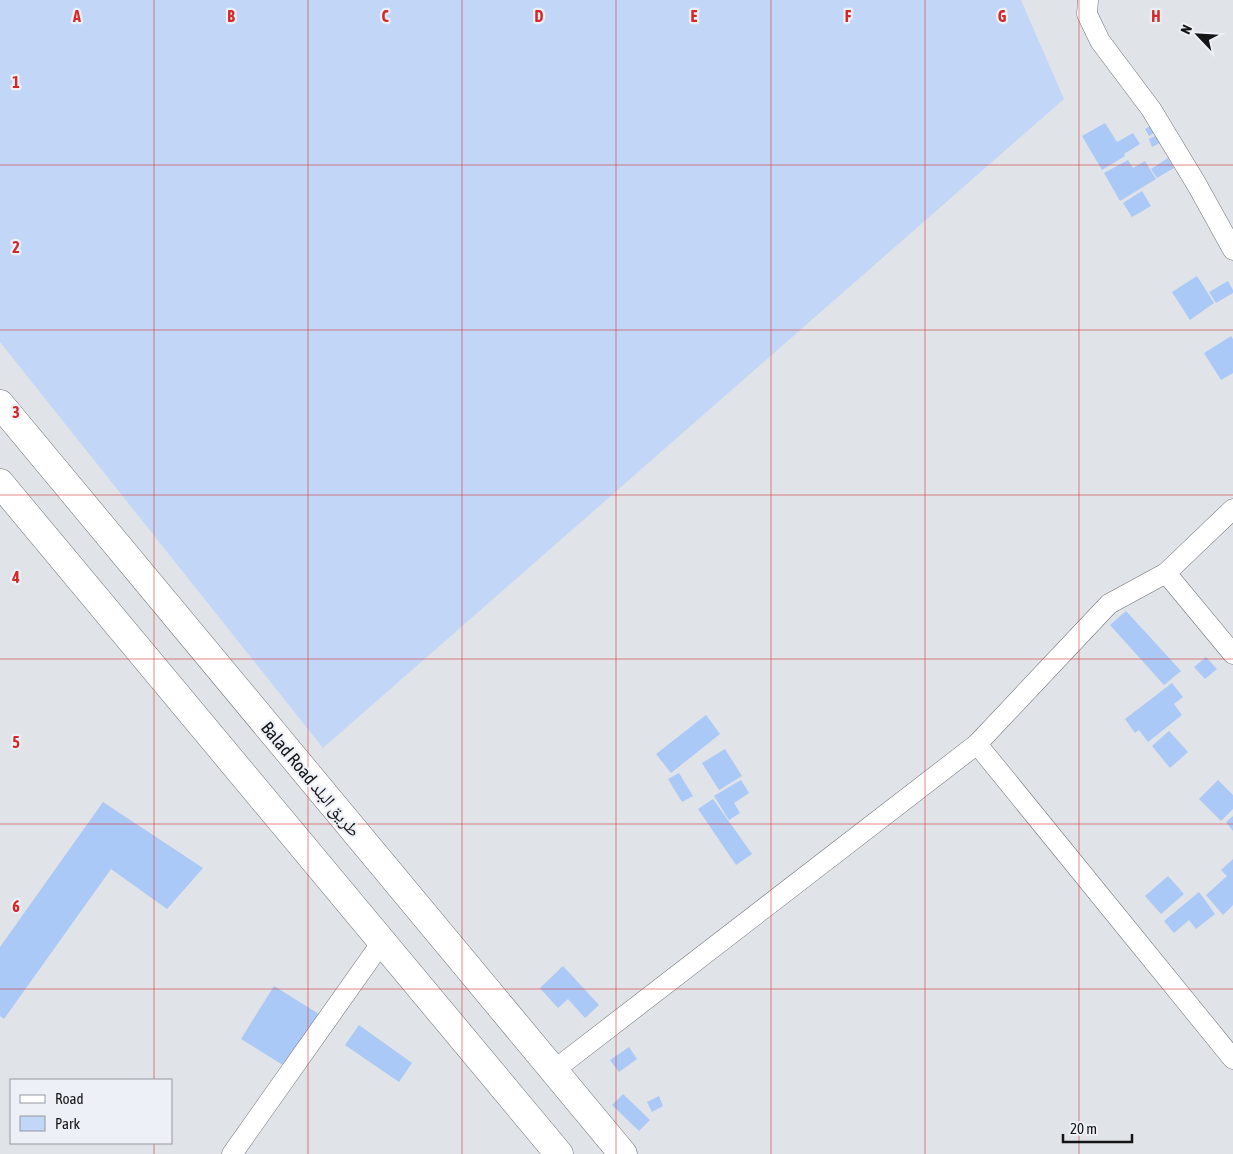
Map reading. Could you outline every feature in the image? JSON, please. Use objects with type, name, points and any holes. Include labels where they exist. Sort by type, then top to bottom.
[{"type":"highway","name":"Balad Road طريق البلد","points":[[0,404],[623,1154]]},
{"type":"highway","points":[[0,483],[559,1154]]},
{"type":"street","points":[[1088,0],[1088,14],[1100,41],[1151,109],[1197,185],[1233,250]]},
{"type":"street","points":[[554,1071],[977,744],[1109,604],[1166,573],[1233,509]]},
{"type":"street","points":[[1166,573],[1233,654]]},
{"type":"street","points":[[977,744],[1233,1060]]},
{"type":"street","points":[[232,1154],[382,942]]},
{"type":"green space","points":[[0,0],[1021,0],[1064,99],[323,748],[0,342]]},
{"type":"building","points":[[1105,123],[1117,142],[1133,133],[1140,144],[1102,170],[1082,136]]},
{"type":"building","points":[[1152,125],[1156,132],[1149,136],[1145,129]]},
{"type":"building","points":[[1157,135],[1160,143],[1152,147],[1149,139]]},
{"type":"building","points":[[1168,158],[1174,168],[1157,178],[1151,169]]},
{"type":"building","points":[[1128,160],[1133,168],[1145,161],[1156,179],[1120,201],[1104,173]]},
{"type":"building","points":[[1142,191],[1151,206],[1132,217],[1123,203]]},
{"type":"building","points":[[1197,276],[1214,303],[1190,320],[1172,292]]},
{"type":"building","points":[[1228,281],[1233,293],[1216,303],[1209,292]]},
{"type":"building","points":[[1231,336],[1233,339],[1233,373],[1221,380],[1204,353]]},
{"type":"building","points":[[1126,611],[1181,671],[1164,685],[1110,625]]},
{"type":"building","points":[[1206,657],[1217,669],[1205,679],[1194,667]]},
{"type":"building","points":[[1172,683],[1183,697],[1174,704],[1182,715],[1148,742],[1139,730],[1135,733],[1125,719]]},
{"type":"building","points":[[706,715],[720,734],[671,773],[656,754]]},
{"type":"building","points":[[1169,731],[1188,752],[1170,768],[1152,746]]},
{"type":"building","points":[[725,749],[742,776],[719,790],[702,763]]},
{"type":"building","points":[[679,773],[693,796],[682,802],[668,779]]},
{"type":"building","points":[[741,780],[749,793],[734,803],[740,813],[729,820],[714,796]]},
{"type":"building","points":[[1218,780],[1233,795],[1233,809],[1221,821],[1199,799]]},
{"type":"building","points":[[713,799],[752,854],[736,865],[698,809]]},
{"type":"building","points":[[103,802],[203,868],[167,909],[111,869],[4,1019],[0,1016],[0,947]]},
{"type":"building","points":[[1233,816],[1233,831],[1226,822]]},
{"type":"building","points":[[1233,859],[1233,905],[1223,915],[1206,895],[1227,876],[1221,870]]},
{"type":"building","points":[[1168,876],[1184,894],[1161,914],[1145,896]]},
{"type":"building","points":[[1199,892],[1215,914],[1196,929],[1189,920],[1174,933],[1164,921]]},
{"type":"building","points":[[563,966],[599,1005],[585,1018],[568,999],[558,1008],[540,988]]},
{"type":"building","points":[[274,986],[319,1014],[286,1067],[241,1039]]},
{"type":"building","points":[[359,1025],[412,1063],[399,1082],[345,1045]]},
{"type":"building","points":[[629,1047],[637,1059],[619,1072],[610,1060]]},
{"type":"building","points":[[623,1094],[650,1120],[639,1131],[612,1105]]},
{"type":"building","points":[[659,1096],[663,1106],[652,1112],[647,1102]]}]
